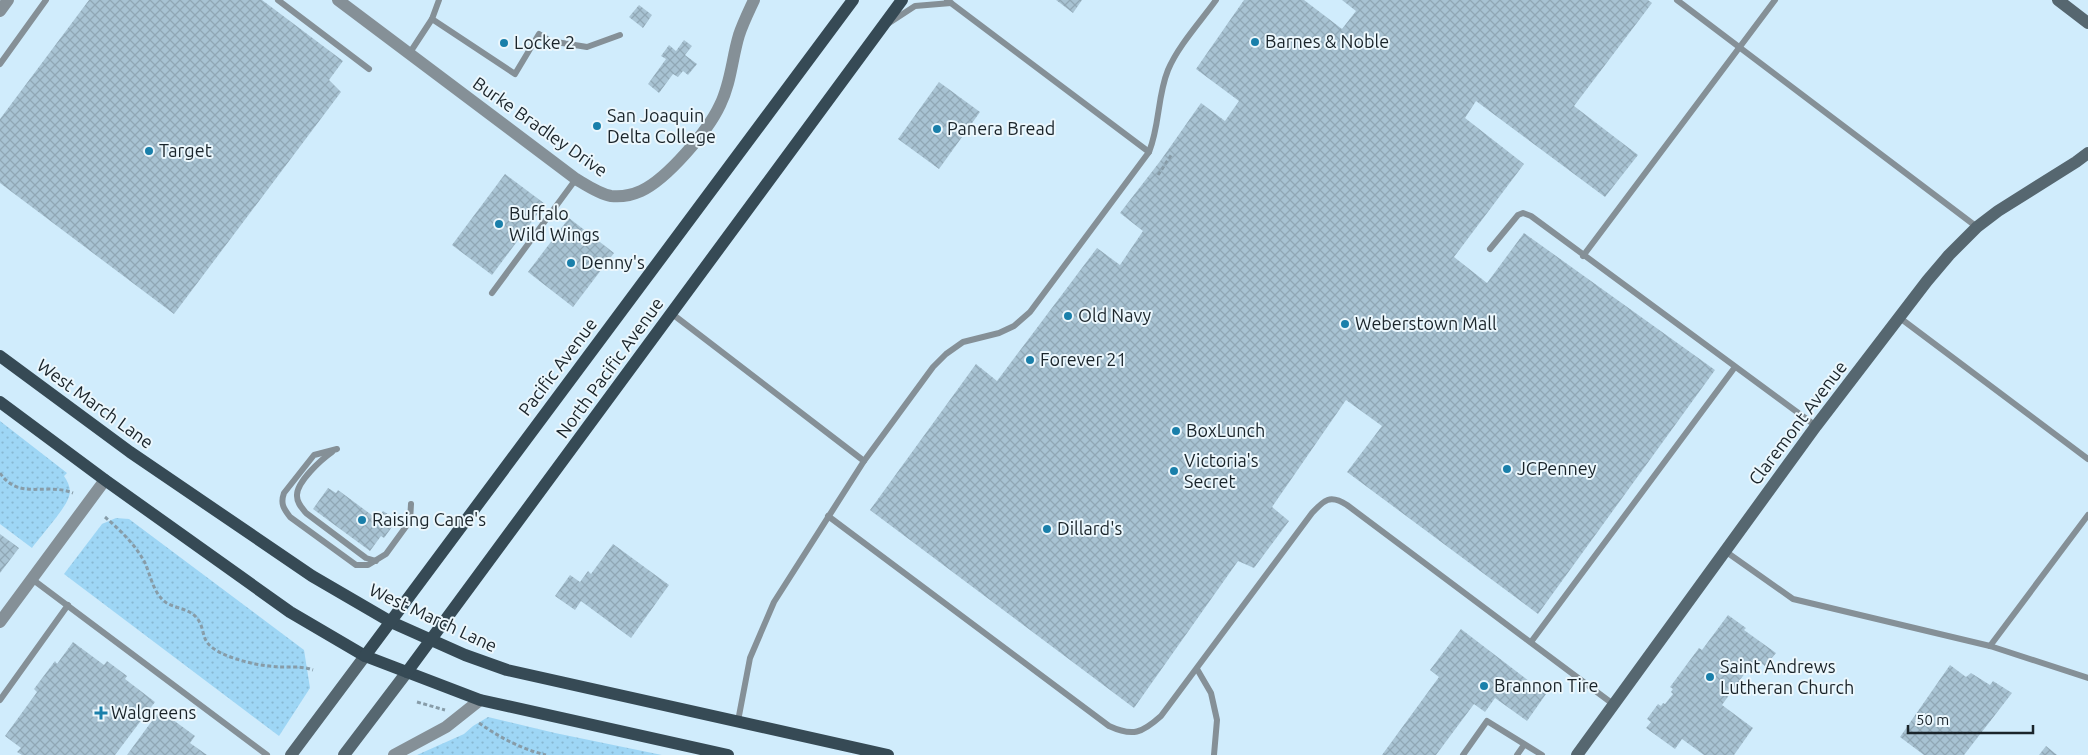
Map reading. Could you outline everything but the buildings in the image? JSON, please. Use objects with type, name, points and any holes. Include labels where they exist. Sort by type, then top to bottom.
[{"type":"main road","name":"Pacific Avenue","points":[[365,656],[853,0]]},
{"type":"main road","name":"North Pacific Avenue","points":[[407,672],[902,0]]},
{"type":"main road","name":"West March Lane","points":[[0,356],[130,452],[312,576],[391,622],[465,655],[507,670],[888,755]]},
{"type":"main road","points":[[0,402],[105,480],[290,612],[365,656],[480,700],[728,755]]},
{"type":"street","points":[[0,11],[8,0]]},
{"type":"street","name":"Burke Bradley Drive","points":[[338,0],[576,179],[609,196],[622,196],[641,191],[664,174],[694,144],[709,124],[720,105],[728,84],[739,34],[754,0]]},
{"type":"street","points":[[2058,0],[2088,23]]},
{"type":"street","name":"Claremont Avenue","points":[[1577,755],[1816,426],[1943,261],[1977,227],[2088,153]]},
{"type":"street","points":[[0,622],[105,480]]},
{"type":"street","name":"Pacific Avenue","points":[[291,755],[365,656]]},
{"type":"street","name":"North Pacific Avenue","points":[[344,755],[407,672]]},
{"type":"street","points":[[394,755],[446,727],[480,700]]},
{"type":"lane","points":[[0,64],[46,0]]},
{"type":"lane","points":[[278,0],[369,69]]},
{"type":"lane","points":[[409,54],[432,19],[439,0]]},
{"type":"lane","points":[[738,721],[750,658],[774,602],[864,461],[933,367],[946,354],[963,342],[999,333],[1014,326],[1030,312],[1150,152],[1158,128],[1160,97],[1168,70],[1174,58],[1216,0]]},
{"type":"lane","points":[[1676,0],[1977,227]]},
{"type":"lane","points":[[1583,256],[1775,0]]},
{"type":"lane","points":[[880,29],[915,6],[950,1],[1150,152]]},
{"type":"lane","points":[[432,19],[515,74],[539,34],[550,40],[587,47],[620,35]]},
{"type":"lane","points":[[492,293],[576,179]]},
{"type":"lane","points":[[1490,249],[1518,215],[1523,213],[1531,216],[1816,426]]},
{"type":"lane","points":[[672,313],[864,461]]},
{"type":"lane","points":[[1900,318],[2088,459]]},
{"type":"lane","points":[[1531,642],[1735,366]]},
{"type":"lane","points":[[376,562],[366,558],[306,513],[300,506],[297,496],[298,490],[317,463],[337,449],[314,455],[284,493],[281,500],[283,508],[290,517],[356,565],[368,565],[376,562],[386,554],[410,521],[411,504]]},
{"type":"lane","points":[[828,516],[1109,726],[1122,732],[1134,733],[1150,726],[1161,716],[1312,513],[1322,502],[1329,499],[1338,499],[1347,505],[1613,704]]},
{"type":"lane","points":[[1990,646],[2088,515]]},
{"type":"lane","points":[[1725,551],[1793,599],[1990,646],[2088,678]]},
{"type":"lane","points":[[32,579],[267,755]]},
{"type":"lane","points":[[0,700],[68,606]]},
{"type":"lane","points":[[1196,669],[1211,693],[1217,720],[1214,755]]},
{"type":"lane","points":[[1463,755],[1487,720],[1542,755]]},
{"type":"lane","points":[[1517,755],[1524,745]]},
{"type":"path","points":[[1158,175],[1172,154]]},
{"type":"path","points":[[0,473],[5,480],[18,489],[63,489],[73,493]]},
{"type":"path","points":[[105,517],[118,528],[144,561],[163,601],[196,617],[200,623],[204,640],[211,648],[223,654],[262,665],[304,666],[313,670]]},
{"type":"path","points":[[417,702],[448,711]]},
{"type":"path","points":[[479,723],[509,741],[533,752],[546,755]]},
{"type":"shaded area","points":[[0,421],[67,473],[64,476],[70,493],[66,504],[32,548],[0,524]]},
{"type":"shaded area","points":[[116,518],[129,519],[304,650],[310,688],[279,736],[64,574],[102,524]]},
{"type":"shaded area","points":[[488,717],[662,755],[417,755],[464,734]]},
{"type":"place","name":"Barnes & Noble","points":[[1255,42]]},
{"type":"place","name":"Locke 2","points":[[504,43]]},
{"type":"place","name":"San Joaquin Delta College","points":[[597,126]]},
{"type":"place","name":"Panera Bread","points":[[937,129]]},
{"type":"place","name":"Target","points":[[149,151]]},
{"type":"place","name":"Buffalo Wild Wings","points":[[499,224]]},
{"type":"place","name":"Denny's","points":[[571,263]]},
{"type":"place","name":"Old Navy","points":[[1068,316]]},
{"type":"place","name":"Weberstown Mall","points":[[1345,324]]},
{"type":"place","name":"Forever 21","points":[[1030,360]]},
{"type":"place","name":"BoxLunch","points":[[1176,431]]},
{"type":"place","name":"JCPenney","points":[[1507,469]]},
{"type":"place","name":"Victoria's Secret","points":[[1174,471]]},
{"type":"place","name":"Raising Cane's","points":[[362,520]]},
{"type":"place","name":"Dillard's","points":[[1047,529]]},
{"type":"place","name":"Saint Andrews Lutheran Church","points":[[1710,677]]},
{"type":"place","name":"Brannon Tire","points":[[1484,686]]},
{"type":"place","name":"Walgreens","points":[[101,713]]}]
